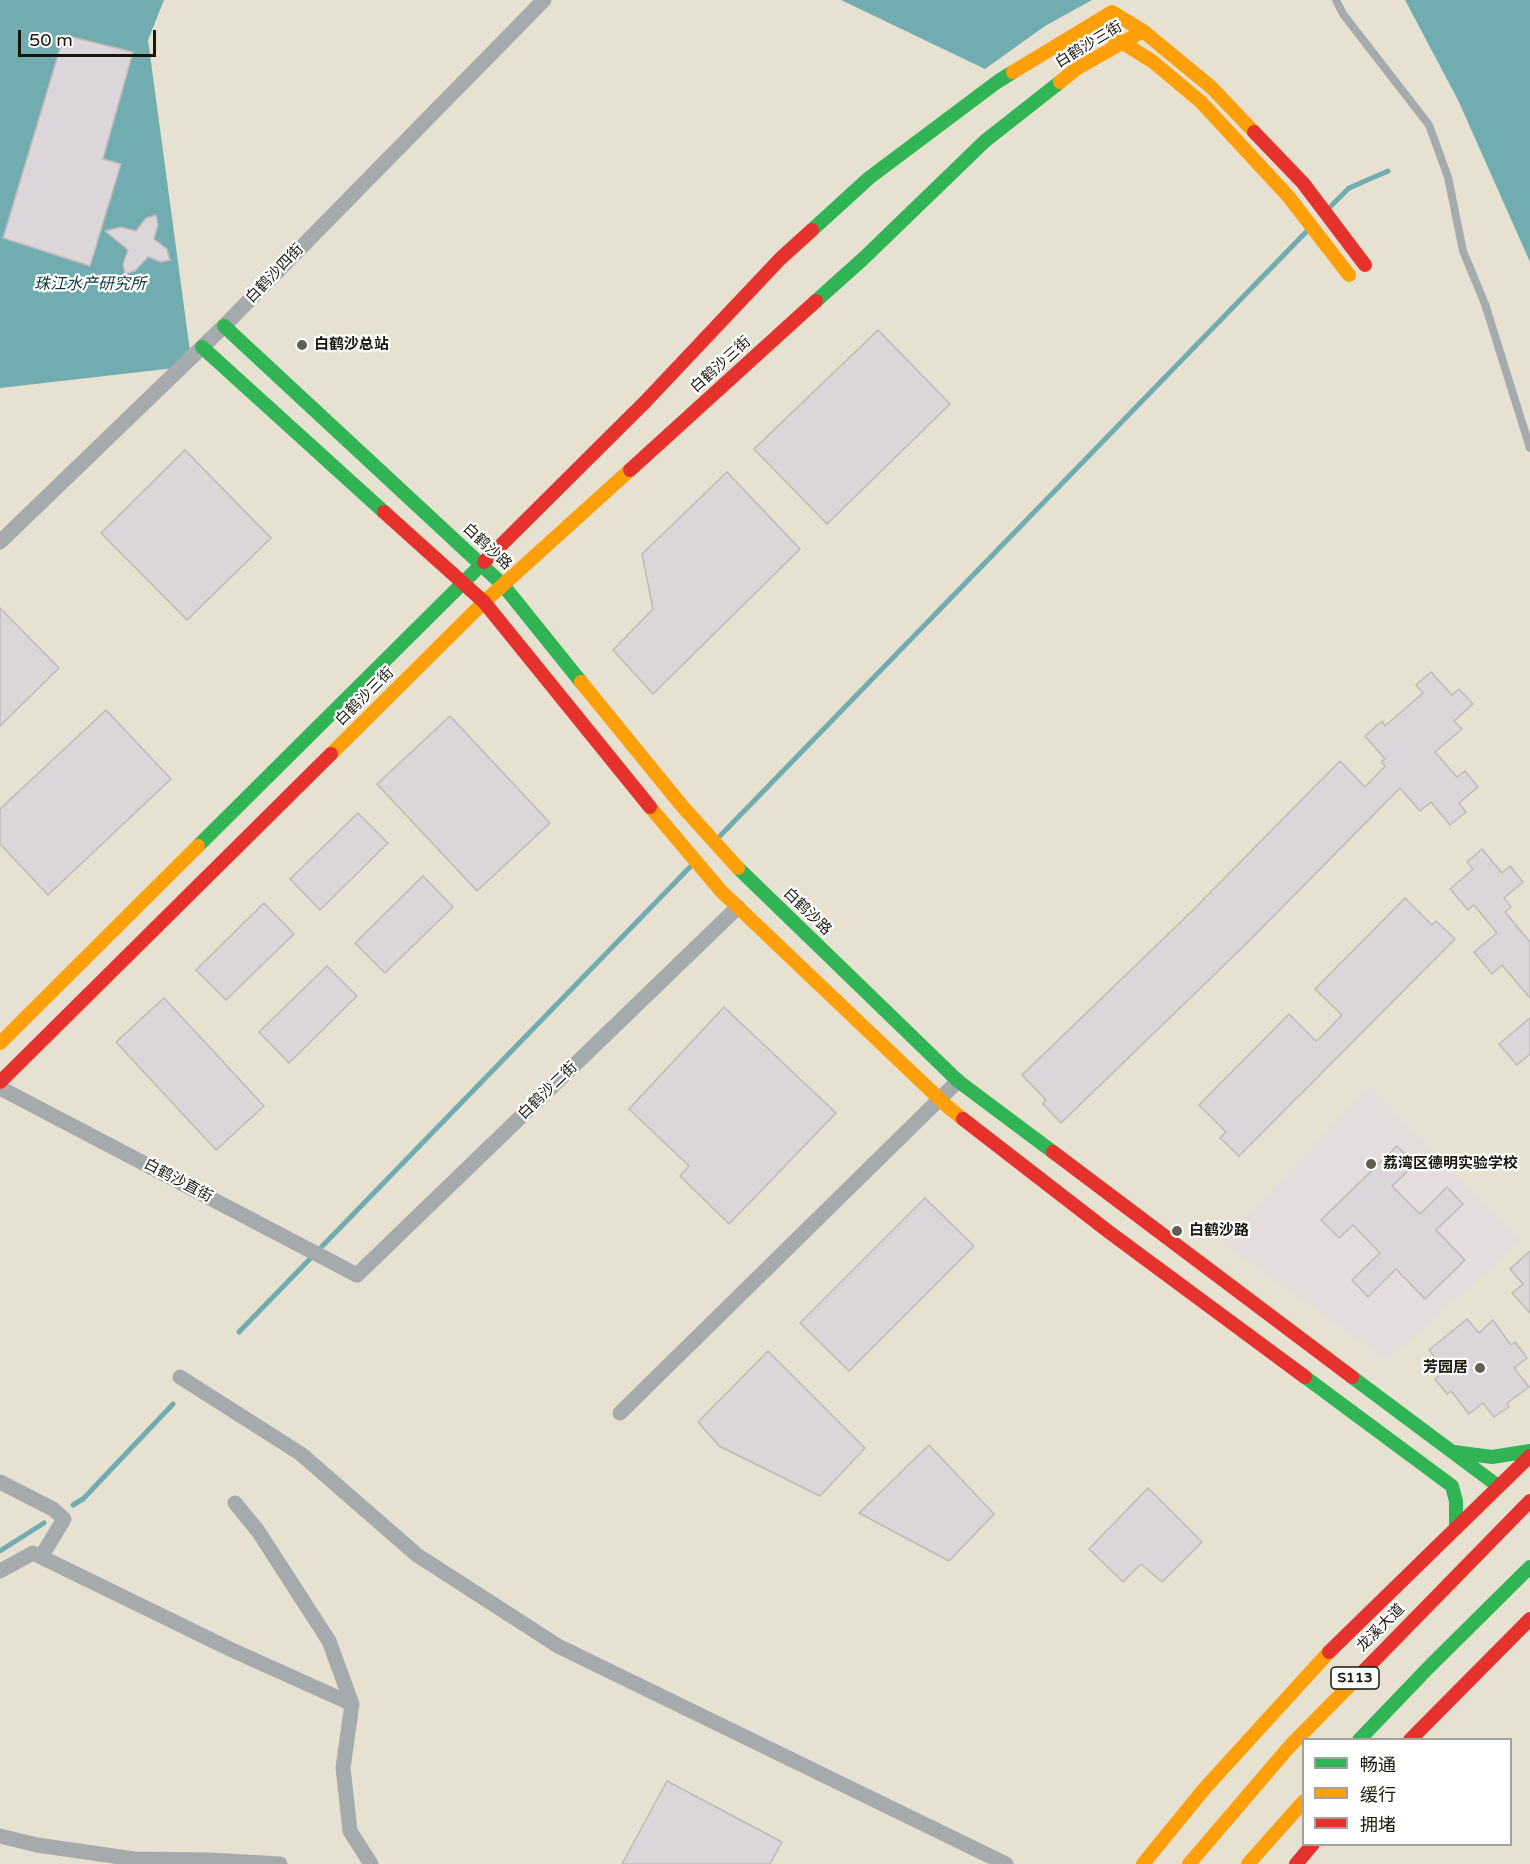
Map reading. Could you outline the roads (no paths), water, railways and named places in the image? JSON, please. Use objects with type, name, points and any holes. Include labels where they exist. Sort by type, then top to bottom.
[{"type":"street","name":"白鹤沙四街","points":[[0,542],[224,326],[544,0]]},
{"type":"street","name":"白鹤沙三街","points":[[0,1043],[645,402],[780,259],[869,178],[997,81],[1112,12],[1143,31],[1076,69],[985,141],[864,258],[484,602],[0,1082]]},
{"type":"street","points":[[1092,24],[1152,61],[1202,102],[1288,196],[1349,275]]},
{"type":"street","points":[[1143,31],[1211,87],[1303,183],[1365,265]]},
{"type":"street","name":"白鹤沙路","points":[[224,326],[503,585],[682,806],[739,869],[958,1081],[1452,1452],[1506,1493],[1530,1515]]},
{"type":"street","points":[[202,347],[484,602],[664,825],[721,891],[940,1099],[1109,1232],[1452,1486],[1456,1501],[1456,1526]]},
{"type":"street","name":"白鹤沙二街","points":[[357,1275],[738,907]]},
{"type":"street","points":[[620,1413],[958,1081]]},
{"type":"street","name":"白鹤沙直街","points":[[0,1088],[357,1275]]},
{"type":"street","points":[[180,1377],[301,1454],[417,1555],[558,1646],[1006,1864]]},
{"type":"street","points":[[1452,1452],[1492,1456],[1530,1451]]},
{"type":"street","points":[[1143,1864],[1205,1788],[1287,1696],[1456,1526],[1506,1493],[1530,1456]]},
{"type":"street","points":[[1414,1457],[1506,1493]]},
{"type":"street","points":[[0,1482],[53,1509],[64,1519],[40,1557]]},
{"type":"street","name":"龙溪大道","points":[[1189,1864],[1288,1748],[1530,1501]]},
{"type":"street","points":[[235,1503],[258,1531],[329,1641],[352,1704],[343,1768],[350,1831],[370,1864]]},
{"type":"street","points":[[0,1571],[33,1553],[232,1650],[352,1704]]},
{"type":"street","name":"S113","points":[[1361,1738],[1530,1567]]},
{"type":"street","points":[[1412,1738],[1530,1619]]},
{"type":"street","points":[[1248,1864],[1302,1803]]},
{"type":"street","points":[[0,1836],[37,1845],[134,1860],[210,1860],[280,1864]]},
{"type":"street","points":[[1296,1864],[1312,1846]]},
{"type":"lane","points":[[1336,0],[1343,14],[1429,125],[1448,177],[1462,251],[1485,304],[1530,448]]},
{"type":"lane","points":[[1349,275],[1365,265]]},
{"type":"water","name":"珠江水产研究所","points":[[0,0],[164,0],[148,40],[192,366],[0,388]]},
{"type":"water","points":[[841,0],[1092,0],[1045,26],[985,69]]},
{"type":"water","points":[[1405,0],[1530,0],[1530,262],[1458,100]]},
{"type":"waterway","points":[[1328,209],[1349,188],[1388,171]]},
{"type":"waterway","points":[[718,838],[1307,231]]},
{"type":"waterway","points":[[239,1332],[691,866]]},
{"type":"waterway","points":[[73,1505],[83,1499],[173,1404]]},
{"type":"waterway","points":[[0,1551],[44,1523]]},
{"type":"place","name":"白鹤沙总站","points":[[302,345]]},
{"type":"place","name":"荔湾区德明实验学校","points":[[1371,1164]]},
{"type":"place","name":"白鹤沙路","points":[[1177,1231]]},
{"type":"place","name":"芳园居","points":[[1480,1368]]}]
